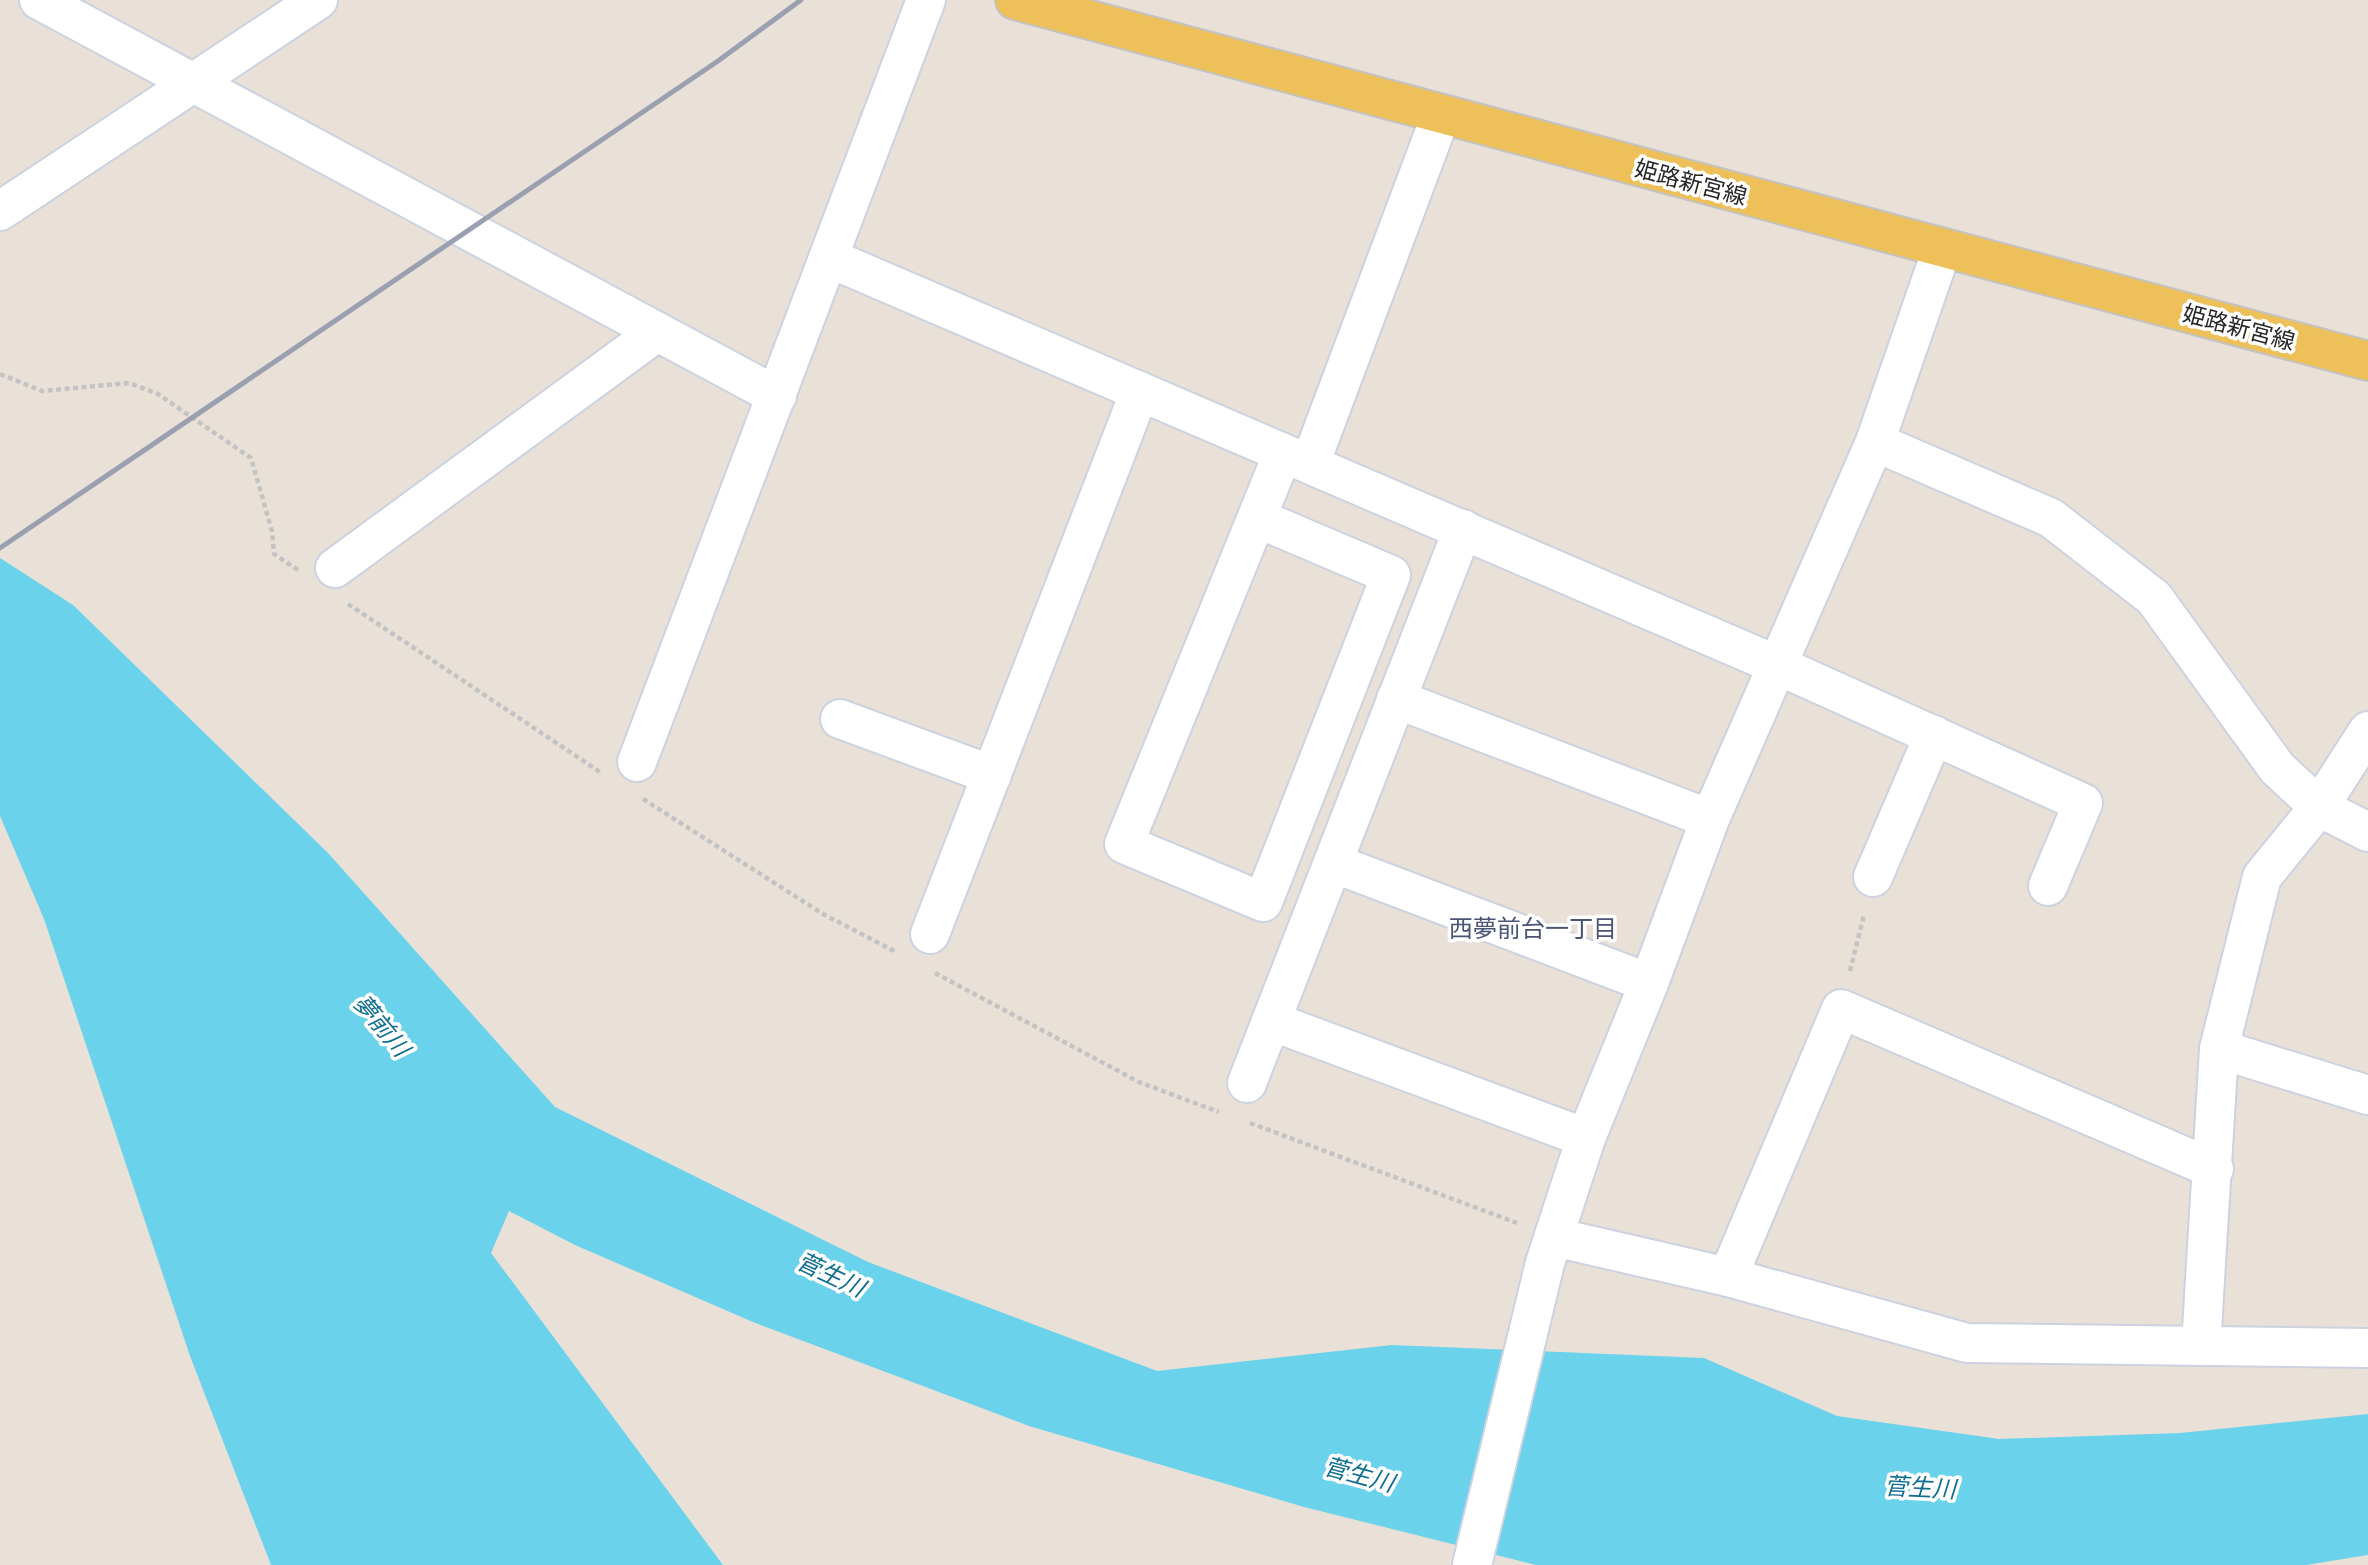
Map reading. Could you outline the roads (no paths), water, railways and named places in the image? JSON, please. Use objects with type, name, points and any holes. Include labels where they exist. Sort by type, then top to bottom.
[{"type":"main road","name":"姫路新宮線","points":[[1015,0],[2368,361]]},
{"type":"street","points":[[39,0],[778,396]]},
{"type":"street","points":[[0,211],[190,82],[318,0]]},
{"type":"street","points":[[627,778],[778,396],[926,0]]},
{"type":"street","points":[[1257,518],[1391,575],[1263,902],[1124,844],[1297,458],[1441,115]]},
{"type":"street","points":[[1472,1565],[1550,1250],[1586,1138],[1649,983],[1710,819],[1875,442],[1942,249]]},
{"type":"street","points":[[829,258],[1777,665],[2083,803],[2048,886]]},
{"type":"street","points":[[328,582],[657,332]]},
{"type":"street","points":[[919,947],[992,775],[1140,391]]},
{"type":"street","points":[[1875,442],[2051,518],[2154,598],[2277,768],[2319,807],[2368,832]]},
{"type":"street","points":[[1239,1099],[1463,529]]},
{"type":"street","points":[[1396,699],[1710,819]]},
{"type":"street","points":[[840,719],[992,775]]},
{"type":"street","points":[[2201,1346],[2214,1169],[2219,1049],[2262,877],[2319,807],[2368,731]]},
{"type":"street","points":[[1873,877],[1934,735]]},
{"type":"street","points":[[1333,863],[1649,983]]},
{"type":"street","points":[[1728,1277],[1841,1009],[2214,1169]]},
{"type":"street","points":[[1271,1021],[1586,1138]]},
{"type":"street","points":[[2219,1049],[2368,1095]]},
{"type":"street","points":[[1550,1250],[1728,1277],[1967,1343],[2368,1348]]},
{"type":"water","points":[[0,558],[73,605],[328,853],[555,1107],[868,1262],[1157,1371],[1392,1345],[1704,1358],[1837,1416],[1999,1439],[2180,1433],[2368,1414],[2368,1555],[2306,1565],[1536,1565],[1304,1507],[1029,1426],[753,1322],[575,1245],[509,1211],[491,1253],[723,1565],[271,1565],[190,1356],[44,919],[0,816]]},
{"type":"railway","points":[[0,548],[718,61],[801,0]]},
{"type":"district","name":"西夢前台一丁目","points":[[1533,928]]},
{"type":"water label","name":"夢前川","points":[[382,1025]]},
{"type":"water label","name":"菅生川","points":[[831,1274]]},
{"type":"water label","name":"菅生川","points":[[1359,1474]]},
{"type":"water label","name":"菅生川","points":[[1920,1487]]}]
